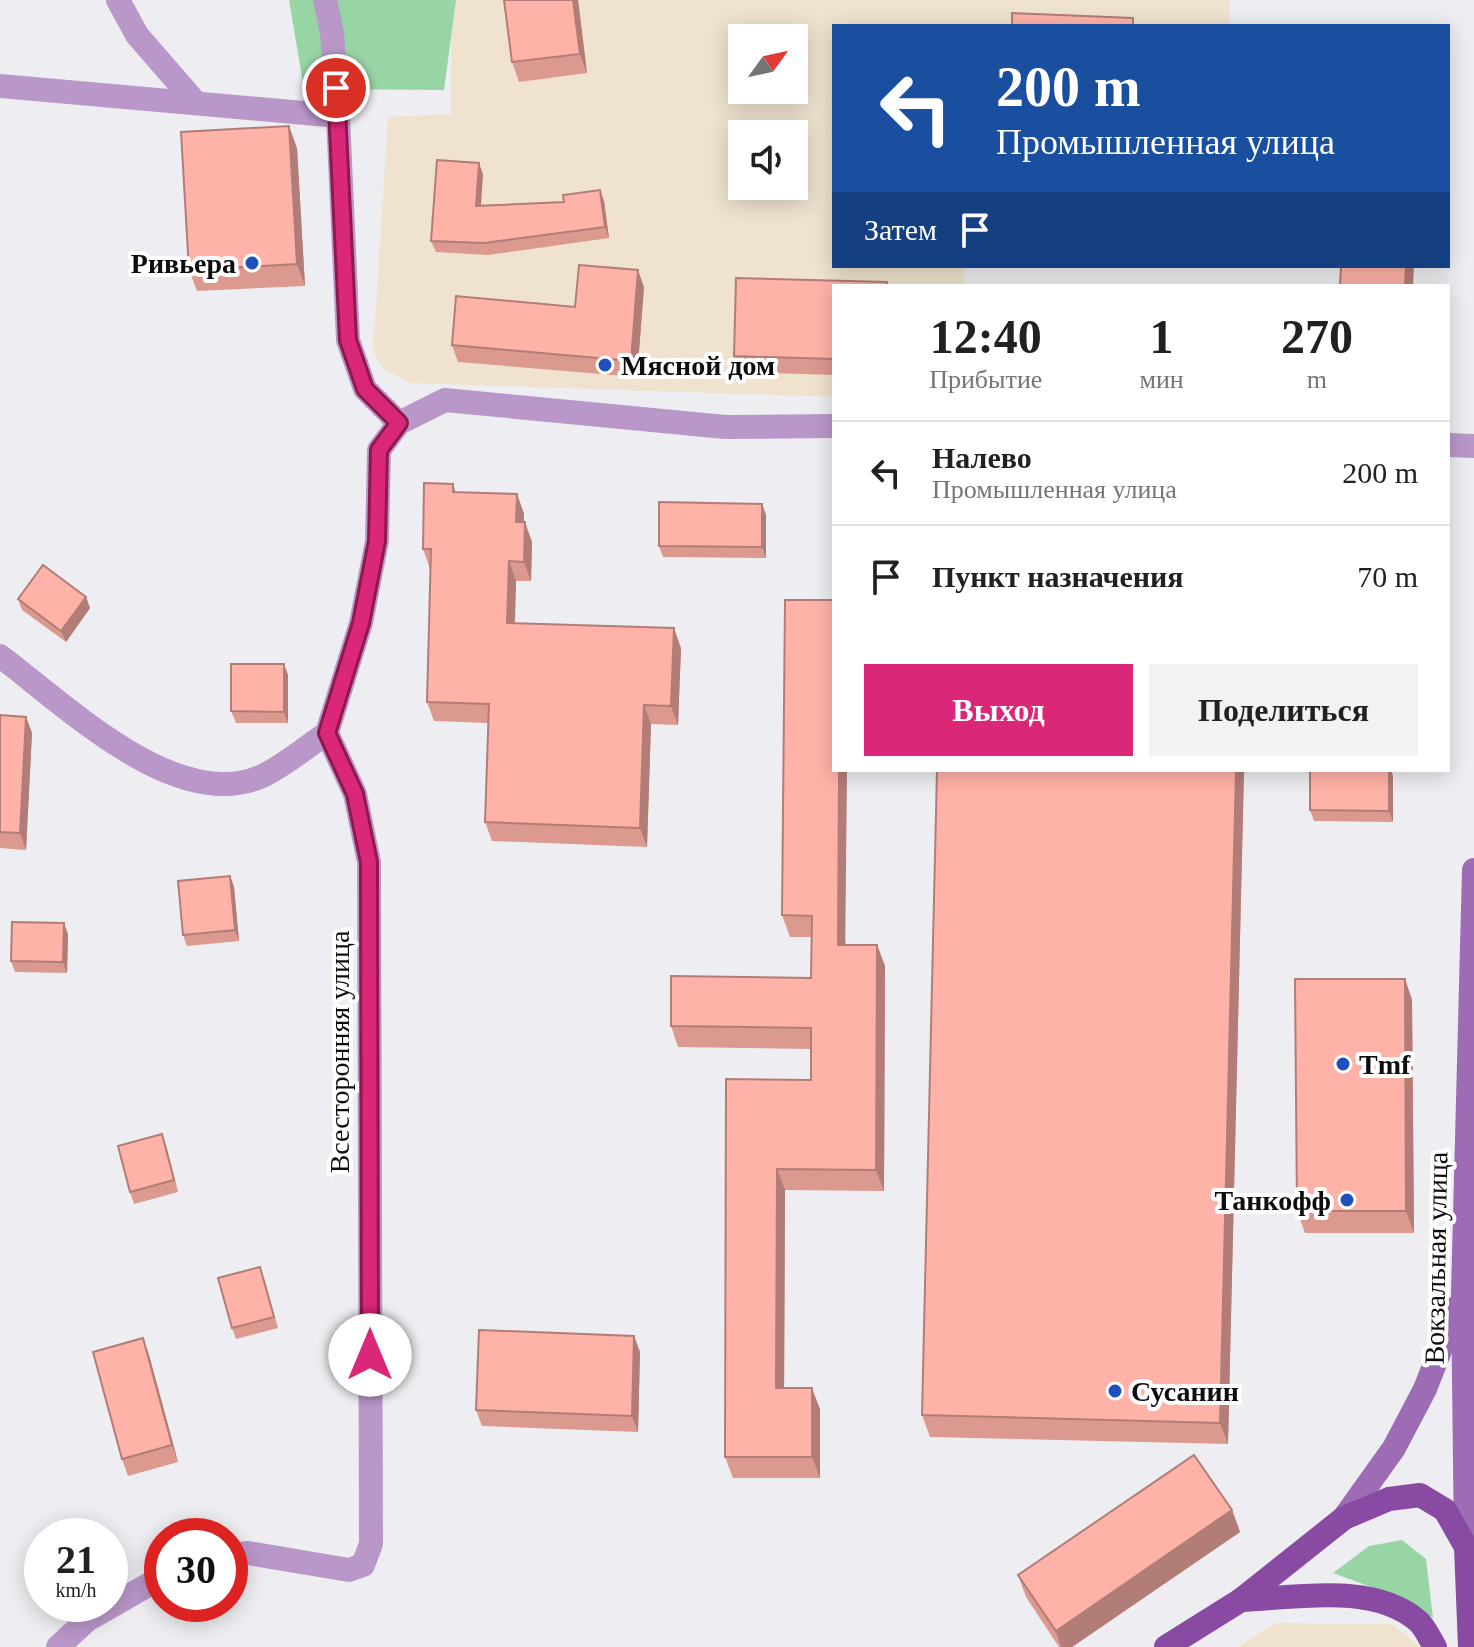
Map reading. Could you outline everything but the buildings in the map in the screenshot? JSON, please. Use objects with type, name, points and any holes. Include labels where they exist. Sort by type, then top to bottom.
[{"type":"main road","name":"Вокзальная улица","points":[[1470,1647],[1463,1293],[1474,870]]},
{"type":"main road","points":[[1344,1518],[1394,1448],[1425,1389],[1463,1293]]},
{"type":"main road","points":[[1166,1647],[1241,1600],[1344,1518],[1389,1499],[1420,1495],[1445,1510],[1466,1547]]},
{"type":"main road","points":[[1241,1600],[1348,1596],[1385,1604],[1419,1621],[1435,1647]]},
{"type":"street","points":[[118,0],[137,35],[196,103]]},
{"type":"street","points":[[325,0],[332,33],[338,116],[348,340],[365,389],[399,423]]},
{"type":"street","points":[[0,86],[338,116]]},
{"type":"street","points":[[0,656],[130,753],[174,775],[218,786],[260,777],[327,733],[361,623],[377,541],[379,450],[399,423],[445,400],[725,427],[832,426]]},
{"type":"street","points":[[1450,445],[1474,446]]},
{"type":"street","name":"Всесторонняя улица","points":[[248,1553],[349,1570],[363,1565],[371,1544],[369,862],[355,794],[327,733]]},
{"type":"street","points":[[58,1647],[87,1620],[144,1587]]},
{"type":"shaded area","points":[[451,0],[1230,0],[1230,24],[832,24],[832,268],[964,268],[965,284],[832,284],[832,397],[411,383],[382,368],[373,351],[388,117],[451,114]]},
{"type":"shaded area","points":[[1275,1623],[1392,1624],[1421,1647],[1238,1647]]},
{"type":"green space","points":[[289,0],[456,0],[444,90],[304,89]]},
{"type":"green space","points":[[1402,1540],[1426,1559],[1433,1618],[1393,1595],[1333,1573],[1369,1546]]},
{"type":"place","name":"Ривьера","points":[[252,263]]},
{"type":"place","name":"Мясной дом","points":[[605,365]]},
{"type":"place","name":"Tmf","points":[[1343,1064]]},
{"type":"place","name":"Танкофф","points":[[1347,1200]]},
{"type":"place","name":"Сусанин","points":[[1115,1391]]},
{"type":"route","points":[[336,88],[348,340],[365,389],[399,423],[379,450],[377,541],[361,623],[327,733],[355,794],[369,862],[367,1077],[370,1355]]}]
